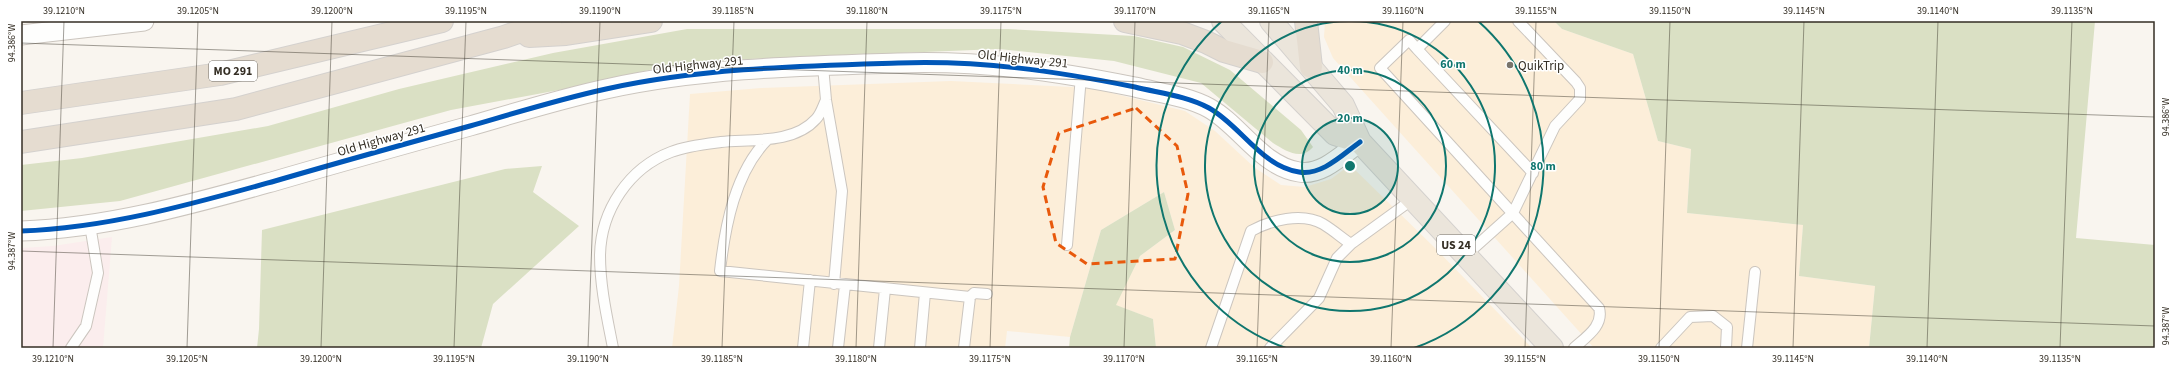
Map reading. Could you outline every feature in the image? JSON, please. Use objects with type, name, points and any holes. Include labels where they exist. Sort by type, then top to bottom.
[{"type":"highway","points":[[21,142],[236,109],[504,37],[550,21]]},
{"type":"highway","points":[[504,37],[566,34],[651,21]]},
{"type":"highway","points":[[1125,21],[1182,32],[1224,51],[1262,62]]},
{"type":"highway","points":[[1306,21],[1311,68]]},
{"type":"highway","name":"MO 291","points":[[21,103],[220,74],[438,22]]},
{"type":"main road","name":"US 24","points":[[1223,21],[1335,134],[1360,142]]},
{"type":"main road","name":"US 24","points":[[1271,21],[1343,105],[1360,142],[1552,348]]},
{"type":"street","points":[[21,34],[144,21]]},
{"type":"street","name":"Old Highway 291","points":[[21,231],[90,225],[148,214],[220,196],[605,89],[685,75],[824,66],[964,63],[1018,67],[1081,76],[1187,99],[1208,108],[1227,121],[1266,156],[1284,168],[1298,172],[1311,173],[1321,169],[1360,142]]},
{"type":"lane","points":[[1417,49],[1445,21]]},
{"type":"lane","points":[[1465,256],[1513,213],[1555,126],[1579,102],[1581,94],[1576,82],[1518,21]]},
{"type":"lane","points":[[1533,173],[1409,40],[1380,68],[1599,308],[1600,320],[1597,326],[1574,348]]},
{"type":"lane","points":[[824,66],[826,100],[842,191],[834,284]]},
{"type":"lane","points":[[1067,244],[1081,76]]},
{"type":"lane","points":[[613,348],[604,304],[600,254],[608,217],[615,201],[626,183],[640,169],[672,151],[721,142],[768,139],[792,133],[810,124],[817,118],[826,100]]},
{"type":"lane","points":[[768,139],[753,157],[728,216],[720,271],[970,297]]},
{"type":"lane","points":[[1270,348],[1319,298],[1337,258],[1351,244],[1413,200]]},
{"type":"lane","points":[[1211,348],[1251,231],[1278,220],[1302,218],[1322,223],[1351,244]]},
{"type":"lane","points":[[71,348],[86,326],[98,273],[90,225]]},
{"type":"lane","points":[[1747,348],[1755,272]]},
{"type":"lane","points":[[803,348],[810,280]]},
{"type":"lane","points":[[838,348],[845,285]]},
{"type":"lane","points":[[879,348],[885,289]]},
{"type":"lane","points":[[920,348],[925,293]]},
{"type":"lane","points":[[964,348],[970,297],[974,293],[987,294]]},
{"type":"lane","points":[[1661,348],[1690,317],[1713,316],[1727,327],[1726,348]]},
{"type":"highlighted area","points":[[1136,108],[1177,146],[1188,194],[1175,259],[1087,264],[1056,243],[1043,187],[1059,133]]},
{"type":"shaded area","points":[[1325,21],[1554,21],[1562,29],[1633,54],[1658,141],[1691,149],[1687,213],[1803,225],[1799,276],[1875,286],[1869,348],[1594,348],[1333,58],[1324,37]]},
{"type":"shaded area","points":[[951,81],[1091,88],[1185,111],[1215,131],[1255,168],[1281,185],[1305,187],[1331,179],[1350,165],[1435,248],[1532,348],[1156,348],[1153,319],[1115,305],[1140,256],[1175,230],[1164,192],[1101,230],[1070,337],[1007,331],[1005,348],[672,348],[679,286],[690,94],[761,88]]},
{"type":"shaded area","points":[[112,237],[103,348],[21,348],[21,248],[53,246]]},
{"type":"green space","points":[[1554,21],[2095,21],[2076,238],[2155,245],[2155,348],[1869,348],[1875,286],[1799,276],[1803,225],[1687,213],[1691,149],[1658,141],[1633,54],[1562,29]]},
{"type":"green space","points":[[687,29],[1008,29],[1134,36],[1183,47],[1230,70],[1301,130],[1313,147],[1304,153],[1298,154],[1283,149],[1273,143],[1201,83],[1114,61],[999,49],[749,59],[666,66],[586,85],[451,110],[120,201],[21,211],[21,165],[82,158],[268,126],[399,89],[553,53]]},
{"type":"green space","points":[[542,166],[533,192],[579,226],[493,304],[481,348],[257,348],[262,230],[505,169]]},
{"type":"green space","points":[[1164,192],[1175,230],[1140,256],[1116,305],[1153,319],[1156,348],[1069,348],[1070,337],[1101,230]]},
{"type":"cycle path","points":[[21,231],[86,225],[150,214],[213,198],[606,89],[678,76],[751,69],[825,65],[958,63],[1017,68],[1105,81],[1192,100],[1220,115],[1262,154],[1273,162],[1285,168],[1299,172],[1316,171],[1332,163],[1360,142]]},
{"type":"place","name":"QuikTrip","points":[[1510,65]]}]
